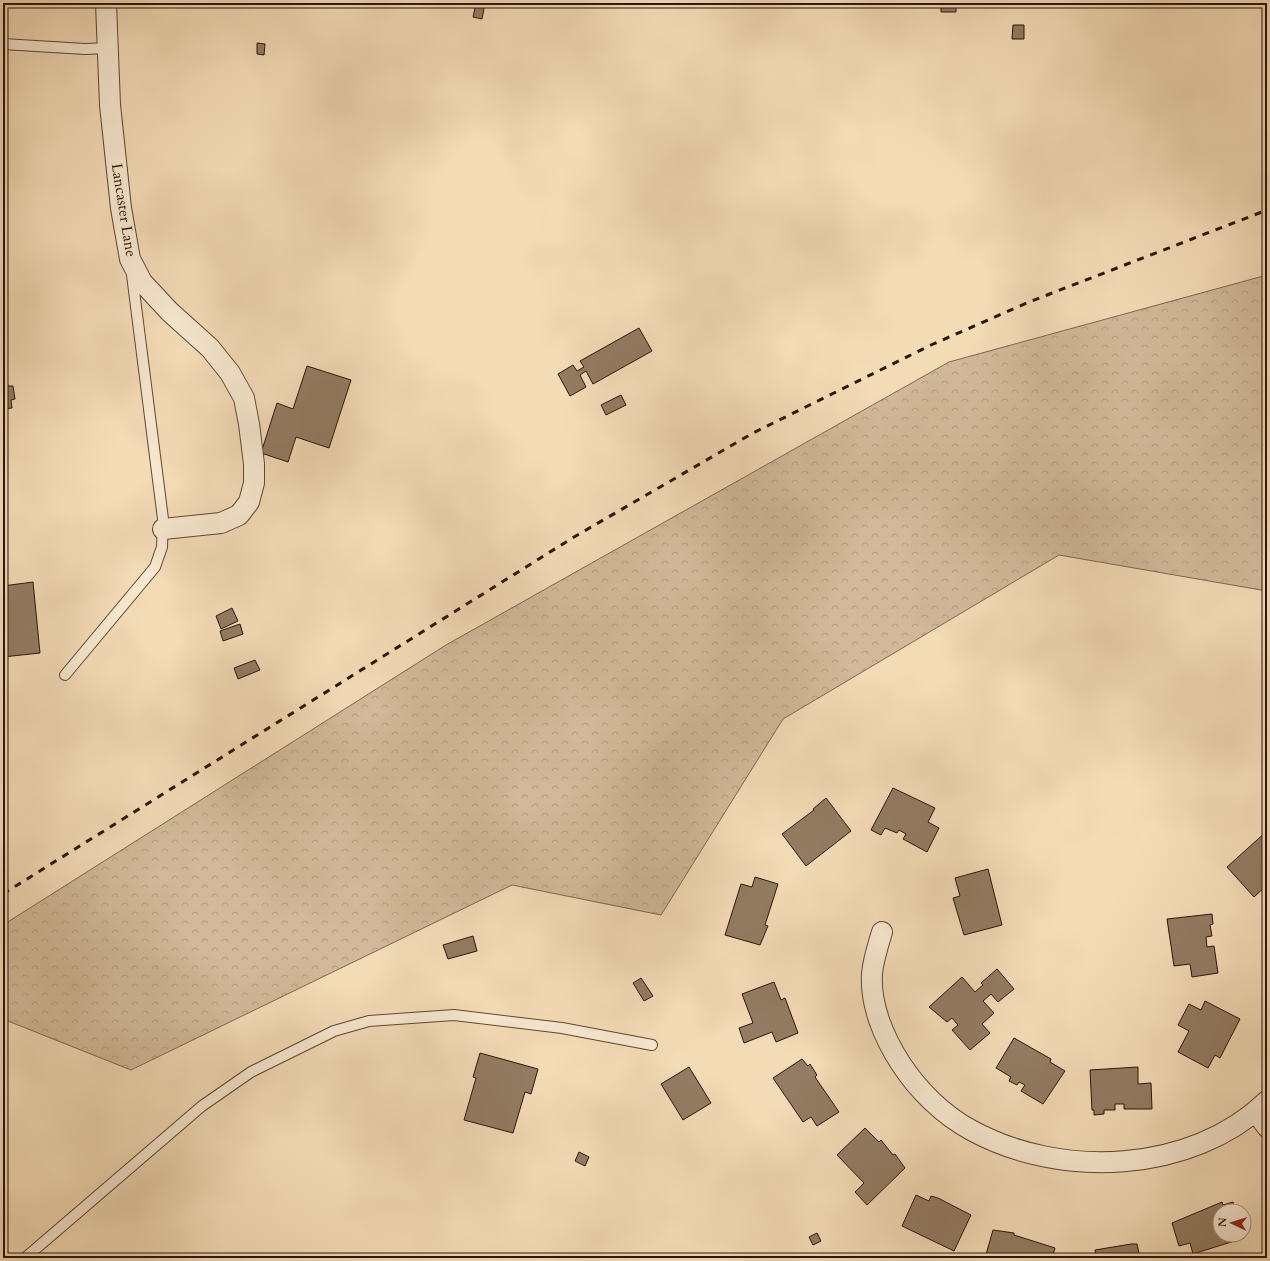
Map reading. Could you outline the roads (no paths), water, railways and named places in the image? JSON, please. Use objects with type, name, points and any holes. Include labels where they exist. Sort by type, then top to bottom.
[{"type":"street","name":"Lancaster Lane","points":[[106,3],[111,113],[121,208],[130,259],[142,282],[170,312],[210,348],[230,372],[244,398],[254,464],[254,483],[249,502],[238,515],[221,523],[163,529]]},
{"type":"street","points":[[882,932],[872,974],[874,1004],[894,1054],[909,1075],[945,1112],[970,1129],[993,1141],[1029,1153],[1054,1158],[1117,1162],[1141,1160],[1161,1156],[1198,1145],[1263,1113]]},
{"type":"lane","points":[[3,44],[85,49],[108,48]]},
{"type":"lane","points":[[65,675],[155,567],[162,547],[163,529],[130,259]]},
{"type":"lane","points":[[25,1258],[202,1106],[251,1072],[334,1032],[368,1021],[454,1015],[562,1028],[652,1045]]},
{"type":"railway","points":[[3,894],[574,537],[753,433],[931,345],[1029,302],[1267,210]]}]
